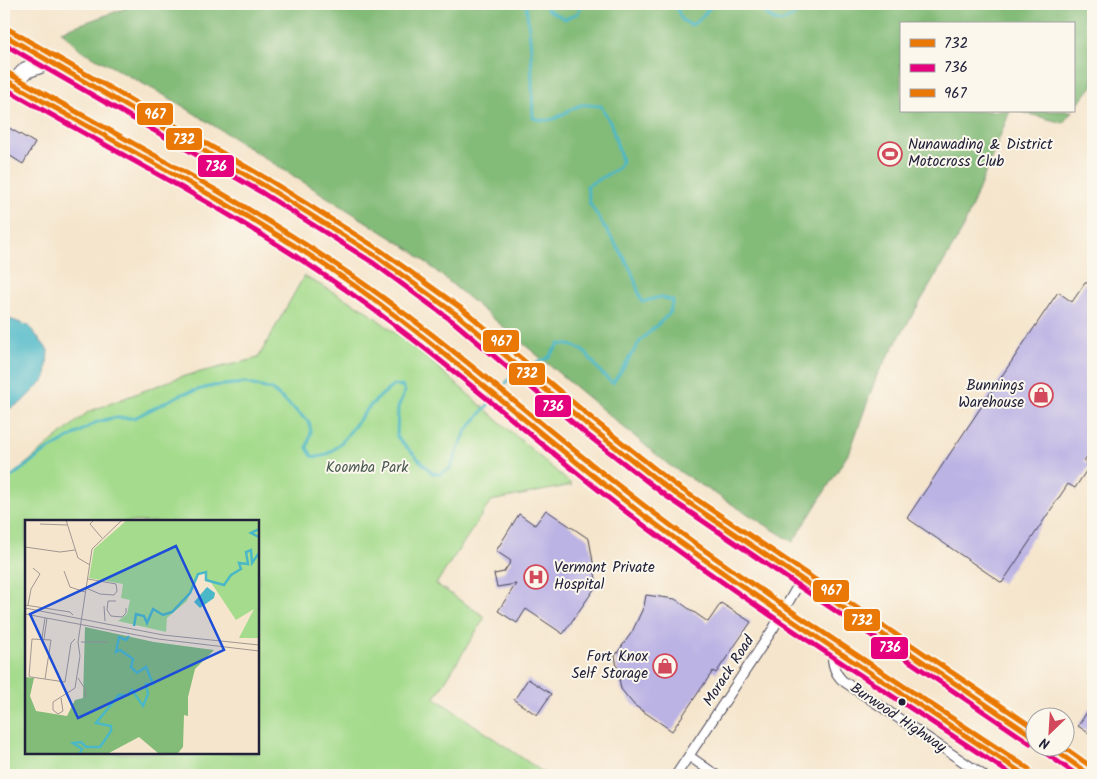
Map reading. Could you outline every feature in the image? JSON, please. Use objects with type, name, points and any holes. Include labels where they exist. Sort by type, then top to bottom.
[{"type":"highway","points":[[4,35],[343,234],[460,317],[552,395],[670,490],[1024,730]]},
{"type":"highway","points":[[8,82],[26,70],[49,62]]},
{"type":"highway","name":"Burwood Highway","points":[[8,82],[302,251],[403,320],[520,417],[650,520],[832,648],[1025,775]]},
{"type":"highway","points":[[1062,756],[1090,775]]},
{"type":"street","name":"Morack Road","points":[[676,775],[782,613],[801,580]]},
{"type":"street","name":"Burwood Highway","points":[[832,648],[832,663],[836,675],[843,681],[983,775]]},
{"type":"street","points":[[689,756],[716,775]]},
{"type":"green space","points":[[138,4],[1093,4],[1093,85],[1074,109],[1074,22],[900,22],[900,112],[1010,112],[962,231],[877,375],[850,451],[793,542],[669,465],[411,250],[173,100],[81,50],[61,31]]},
{"type":"green space","points":[[1022,112],[1071,112],[1063,123]]},
{"type":"green space","name":"Koomba Park","points":[[304,276],[364,309],[420,352],[572,485],[491,501],[436,584],[485,617],[435,698],[547,775],[4,775],[4,482],[88,412],[180,377],[258,358]]},
{"type":"water","points":[[4,317],[29,326],[48,350],[46,378],[21,403],[4,411]]},
{"type":"building","points":[[4,125],[35,143],[23,164],[4,152]]},
{"type":"building","name":"Bunnings Warehouse","points":[[1093,282],[1093,447],[1084,461],[1090,465],[1075,488],[1068,484],[1002,583],[907,518],[1058,292],[1072,302],[1085,283]]},
{"type":"building","points":[[546,510],[589,539],[597,585],[563,634],[526,609],[517,623],[498,611],[516,584],[497,587],[494,574],[504,572],[511,561],[496,551],[519,514],[535,525]]},
{"type":"building","points":[[646,595],[675,599],[708,622],[721,603],[751,622],[716,673],[713,671],[672,731],[634,705],[621,689],[615,656],[632,632],[644,606]]},
{"type":"building","points":[[528,679],[551,694],[537,715],[514,700]]},
{"type":"building","points":[[1093,703],[1093,736],[1078,726]]},
{"type":"waterway","points":[[526,4],[531,48],[533,118],[548,120],[559,117],[581,105],[601,106],[611,124],[622,161],[617,169],[587,186],[590,204],[625,259],[642,302],[660,297],[673,301],[669,314],[641,340],[613,383],[599,371],[585,353],[579,348],[570,345],[559,344],[548,358],[528,367]]},
{"type":"waterway","points":[[544,4],[548,10],[565,19],[578,13],[582,4]]},
{"type":"waterway","points":[[675,4],[682,20],[691,25],[698,21],[713,4]]},
{"type":"waterway","points":[[755,4],[772,19],[782,22],[818,4]]},
{"type":"waterway","points":[[498,392],[516,372]]},
{"type":"waterway","points":[[4,482],[46,451],[97,422],[112,418],[134,418],[182,394],[213,386],[246,383],[272,390],[309,422],[311,432],[307,448],[312,456],[321,456],[337,447],[371,405],[394,385],[402,386],[405,391],[398,407],[397,437],[432,473],[440,474],[450,469],[466,431],[493,399]]},
{"type":"transit line","name":"967","points":[[8,29],[269,180],[380,250],[465,311],[595,421],[674,484],[1024,721]]},
{"type":"transit line","name":"732","points":[[4,35],[265,186],[376,256],[460,317],[590,427],[670,490],[1024,730]]},
{"type":"transit line","name":"736","points":[[4,44],[261,192],[372,262],[455,323],[585,433],[666,496],[1024,739]]},
{"type":"transit line","name":"967","points":[[8,73],[214,189],[335,264],[377,293],[457,354],[614,482],[700,547],[840,644],[1029,769]]},
{"type":"transit line","name":"732","points":[[4,79],[211,195],[332,270],[414,330],[650,520],[836,650],[1025,775]]},
{"type":"transit line","name":"736","points":[[4,88],[208,203],[327,277],[409,336],[606,496],[691,560],[781,623],[1012,775]]},
{"type":"transit line","name":"967","points":[[1074,755],[1093,768]]},
{"type":"transit line","name":"736","points":[[1050,756],[1077,775]]},
{"type":"transit line","name":"732","points":[[1063,756],[1090,775]]},
{"type":"place","name":"Nunawading & District Motocross Club","points":[[890,154]]},
{"type":"place","name":"Bunnings Warehouse","points":[[1041,395]]},
{"type":"place","name":"Vermont Private Hospital","points":[[536,577]]},
{"type":"place","name":"Fort Knox Self Storage","points":[[665,666]]}]
